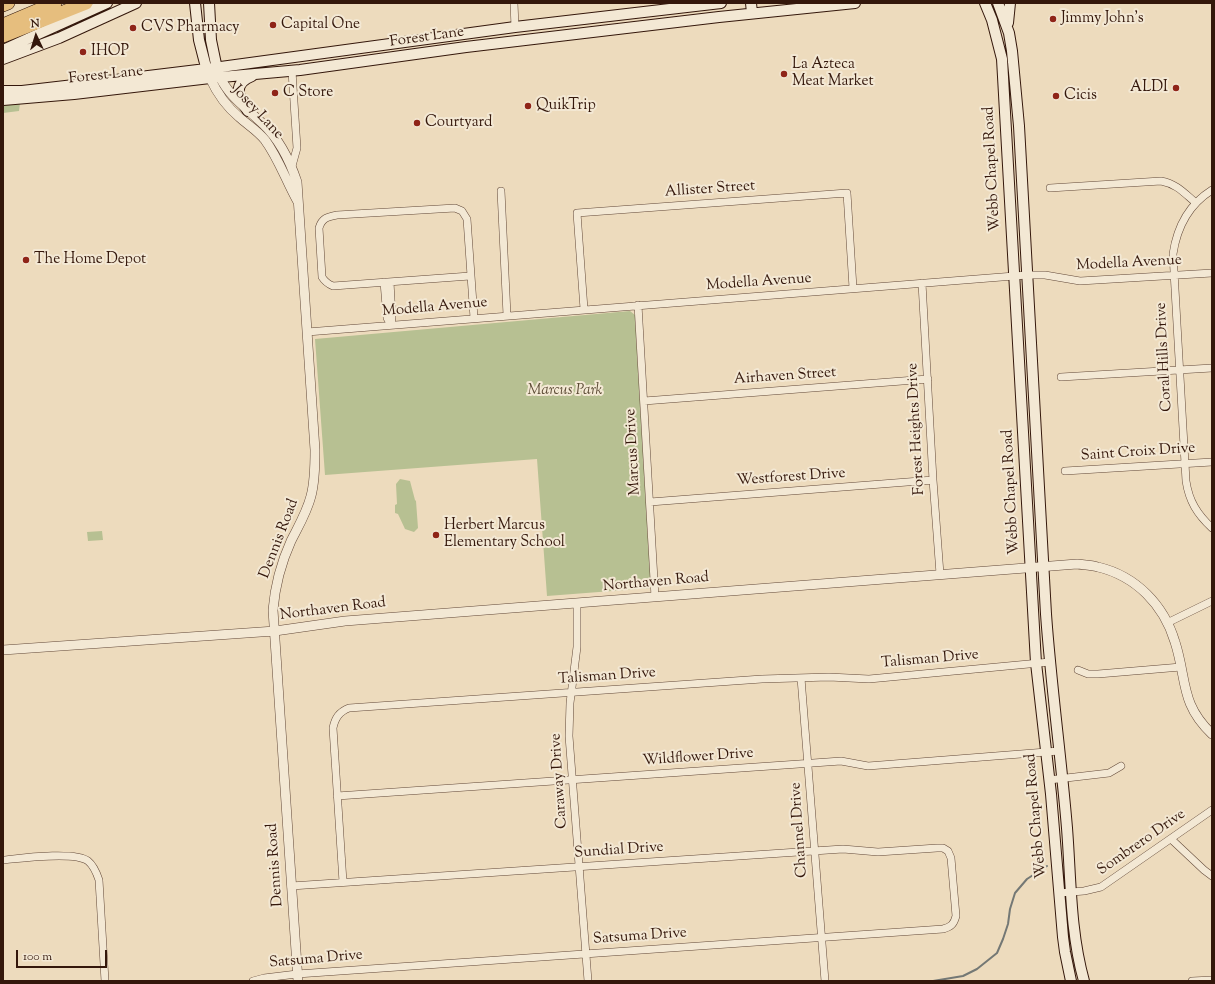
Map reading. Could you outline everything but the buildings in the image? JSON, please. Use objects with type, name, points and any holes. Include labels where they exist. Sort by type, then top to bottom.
[{"type":"highway","points":[[3,5],[8,3]]},
{"type":"highway","points":[[3,25],[55,3]]},
{"type":"highway","points":[[3,36],[86,3]]},
{"type":"main road","points":[[3,50],[107,3]]},
{"type":"main road","points":[[3,59],[59,38],[136,3]]},
{"type":"main road","name":"Josey Lane","points":[[195,3],[200,48],[213,73]]},
{"type":"main road","name":"Josey Lane","points":[[209,3],[213,73]]},
{"type":"main road","name":"Forest Lane","points":[[22,95],[122,90],[213,73],[250,64],[515,27],[721,3]]},
{"type":"main road","name":"Forest Lane","points":[[3,100],[22,95],[184,72],[256,74],[292,71],[516,41],[661,24],[751,8],[855,3]]},
{"type":"main road","name":"Webb Chapel Road","points":[[985,3],[999,44],[1004,84],[1036,663],[1049,780],[1065,952],[1071,981]]},
{"type":"main road","name":"Webb Chapel Road","points":[[998,3],[1009,33],[1015,82],[1020,144],[1050,662],[1062,779],[1076,947],[1084,981]]},
{"type":"main road","points":[[1009,33],[1008,19],[1010,3]]},
{"type":"main road","points":[[660,10],[661,24]]},
{"type":"main road","points":[[515,27],[516,41]]},
{"type":"main road","points":[[408,42],[410,55]]},
{"type":"main road","points":[[184,72],[196,65],[200,48]]},
{"type":"main road","points":[[212,48],[224,60],[250,64]]},
{"type":"main road","points":[[320,54],[322,67]]},
{"type":"main road","points":[[248,111],[240,100],[238,94],[239,88],[248,77],[256,74]]},
{"type":"main road","points":[[1004,84],[1015,82]]},
{"type":"main road","points":[[3,91],[22,95]]},
{"type":"street","points":[[514,3],[515,27]]},
{"type":"street","points":[[292,71],[297,148],[292,166]]},
{"type":"street","name":"Josey Lane","points":[[213,73],[231,94],[264,124],[282,148],[292,166],[297,182],[298,203]]},
{"type":"street","name":"Josey Lane","points":[[213,73],[215,88],[229,108],[252,127],[267,144],[282,167],[290,188],[298,203]]},
{"type":"street","points":[[267,144],[275,138]]},
{"type":"street","points":[[1050,188],[1161,181],[1178,187],[1196,203]]},
{"type":"street","name":"Coral Hills Drive","points":[[1212,190],[1196,203],[1188,212],[1176,236],[1173,254],[1178,369],[1186,481],[1192,504],[1199,515],[1212,528]]},
{"type":"street","points":[[501,191],[507,316]]},
{"type":"street","name":"Allister Street","points":[[584,309],[577,213],[846,193],[853,288]]},
{"type":"street","name":"Dennis Road","points":[[298,203],[315,450],[314,472],[311,496],[305,514],[291,543],[278,577],[273,610],[298,977]]},
{"type":"street","points":[[470,276],[344,285],[329,284],[324,281],[322,277],[320,223],[323,219],[329,216],[337,215],[451,208],[462,211],[467,219],[474,318]]},
{"type":"street","name":"Modella Avenue","points":[[307,332],[1027,275],[1045,275],[1080,281],[1212,273]]},
{"type":"street","points":[[387,282],[387,318],[390,325]]},
{"type":"street","name":"Forest Heights Drive","points":[[922,283],[940,574]]},
{"type":"street","name":"Marcus Drive","points":[[638,305],[655,597]]},
{"type":"street","points":[[1061,377],[1212,368]]},
{"type":"street","name":"Airhaven Street","points":[[644,401],[928,379]]},
{"type":"street","name":"Saint Croix Drive","points":[[1065,471],[1212,462]]},
{"type":"street","name":"Westforest Drive","points":[[650,502],[933,480]]},
{"type":"street","name":"Northaven Road","points":[[3,650],[275,631],[345,620],[1077,564],[1096,566],[1128,578],[1153,600],[1168,622],[1175,642],[1184,687],[1189,703],[1205,728],[1212,734]]},
{"type":"street","points":[[1168,622],[1212,601]]},
{"type":"street","name":"Caraway Drive","points":[[577,603],[577,647],[569,724],[588,981]]},
{"type":"street","name":"Talisman Drive","points":[[343,882],[333,728],[334,720],[343,710],[349,708],[762,679],[869,679],[1050,662]]},
{"type":"street","points":[[1078,670],[1088,674],[1098,674],[1181,667]]},
{"type":"street","name":"Channel Drive","points":[[801,678],[824,981]]},
{"type":"street","name":"Wildflower Drive","points":[[337,796],[841,761],[868,766],[1059,751]]},
{"type":"street","points":[[1049,780],[1109,773],[1121,766]]},
{"type":"street","name":"Sombrero Drive","points":[[1059,893],[1084,891],[1101,887],[1212,810]]},
{"type":"street","points":[[1171,839],[1212,876]]},
{"type":"street","name":"Sundial Drive","points":[[291,886],[843,849],[878,852],[943,848],[948,851]]},
{"type":"street","name":"Satsuma Drive","points":[[252,981],[264,978],[298,977],[586,954],[943,929],[950,927],[956,916],[951,858],[948,851]]},
{"type":"street","points":[[3,860],[69,855],[89,862],[98,875],[99,880],[105,981]]},
{"type":"street","points":[[1192,981],[1212,980]]},
{"type":"green space","points":[[20,103],[19,111],[3,113],[3,105]]},
{"type":"green space","name":"Marcus Park","points":[[630,311],[635,315],[651,588],[547,596],[537,459],[325,475],[315,339]]},
{"type":"green space","points":[[400,479],[410,481],[416,501],[418,528],[414,532],[405,529],[398,514],[395,513],[395,505],[397,504],[396,484]]},
{"type":"green space","points":[[102,531],[103,540],[88,541],[87,532]]},
{"type":"waterway","points":[[933,981],[963,976],[977,969],[997,953],[1008,924],[1010,909],[1015,893],[1027,879],[1047,866]]},
{"type":"place","name":"Jimmy John's","points":[[1053,19]]},
{"type":"place","name":"Capital One","points":[[273,25]]},
{"type":"place","name":"CVS Pharmacy","points":[[133,28]]},
{"type":"place","name":"IHOP","points":[[83,52]]},
{"type":"place","name":"La Azteca Meat Market","points":[[784,74]]},
{"type":"place","name":"ALDI","points":[[1176,88]]},
{"type":"place","name":"C Store","points":[[275,93]]},
{"type":"place","name":"Cicis","points":[[1056,96]]},
{"type":"place","name":"QuikTrip","points":[[528,106]]},
{"type":"place","name":"Courtyard","points":[[417,123]]},
{"type":"place","name":"The Home Depot","points":[[26,260]]},
{"type":"place","name":"Herbert Marcus Elementary School","points":[[436,535]]}]
